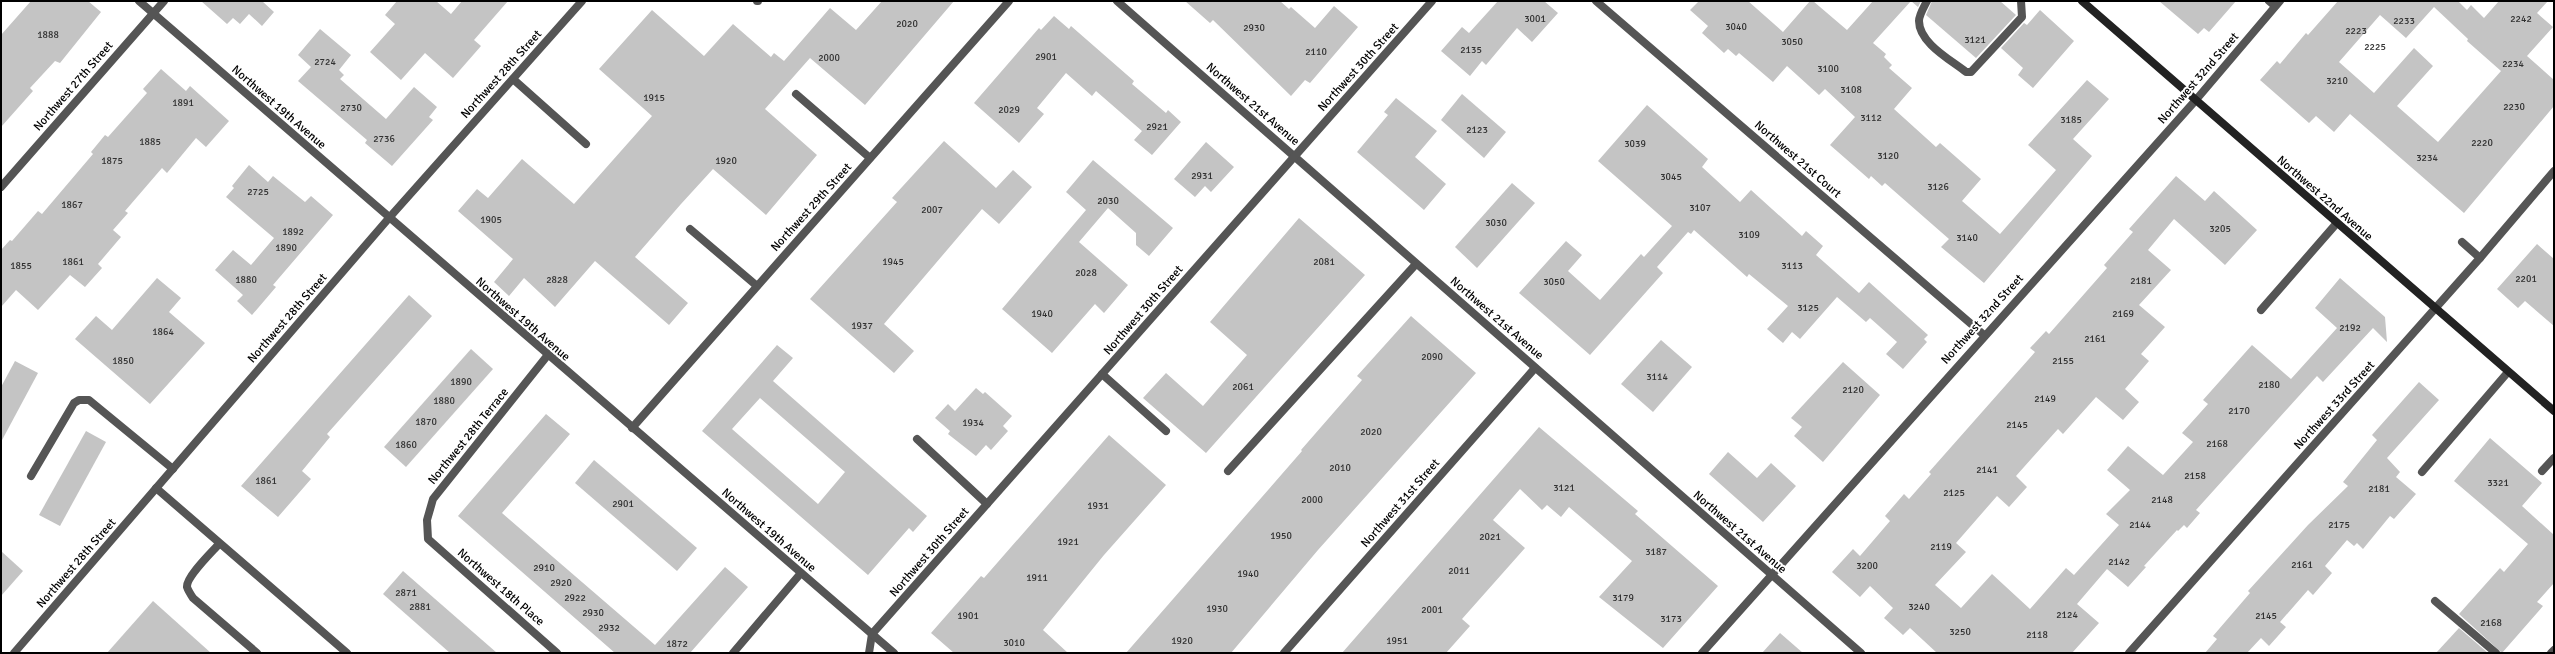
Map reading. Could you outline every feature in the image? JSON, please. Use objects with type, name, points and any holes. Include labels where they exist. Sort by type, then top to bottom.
[{"type":"main road","name":"Northwest 22nd Avenue","points":[[2082,1],[2336,224],[2554,411]]},
{"type":"street","name":"Northwest 19th Avenue","points":[[139,1],[547,356],[894,653]]},
{"type":"street","name":"Northwest 27th Street","points":[[1,187],[164,1]]},
{"type":"street","name":"Northwest 28th Street","points":[[14,653],[389,218],[582,1]]},
{"type":"street","name":"Northwest 29th Street","points":[[632,428],[1009,1]]},
{"type":"street","name":"Northwest 21st Avenue","points":[[1117,1],[1770,575],[1861,653]]},
{"type":"street","name":"Northwest 30th Street","points":[[872,634],[1432,1]]},
{"type":"street","name":"Northwest 21st Court","points":[[1596,1],[1984,335]]},
{"type":"street","points":[[1927,1],[1918,20],[1921,30],[1930,43],[1966,72],[1976,69],[2022,17],[2021,1]]},
{"type":"street","name":"Northwest 32nd Street","points":[[1702,653],[1984,335],[2195,101],[2275,3]]},
{"type":"street","points":[[513,79],[586,144]]},
{"type":"street","points":[[796,94],[870,158]]},
{"type":"street","name":"Northwest 33rd Street","points":[[2129,653],[2435,309],[2554,172]]},
{"type":"street","points":[[2261,310],[2336,224]]},
{"type":"street","points":[[690,229],[757,286]]},
{"type":"street","points":[[2462,242],[2480,258]]},
{"type":"street","points":[[1228,471],[1416,264]]},
{"type":"street","name":"Northwest 28th Terrace","points":[[428,539],[427,520],[433,499],[547,356]]},
{"type":"street","name":"Northwest 31st Street","points":[[1284,653],[1535,368]]},
{"type":"street","points":[[2422,472],[2508,372]]},
{"type":"street","points":[[1102,374],[1166,431]]},
{"type":"street","points":[[31,476],[74,403],[84,399],[89,400],[109,414],[172,469]]},
{"type":"street","points":[[917,439],[987,504]]},
{"type":"street","points":[[2542,471],[2554,458]]},
{"type":"street","points":[[156,488],[347,653]]},
{"type":"street","name":"Northwest 18th Place","points":[[428,539],[557,653]]},
{"type":"street","points":[[219,544],[188,580],[187,587],[193,598],[257,653]]},
{"type":"street","points":[[733,653],[801,573]]},
{"type":"street","points":[[2435,600],[2496,653]]},
{"type":"street","points":[[868,653],[872,634]]},
{"type":"street","points":[[2551,653],[2554,650]]},
{"type":"building","points":[[31,1],[88,1],[101,12],[60,63],[55,61],[30,88],[33,91],[1,127],[1,35]]},
{"type":"building","points":[[201,1],[262,1],[274,12],[262,26],[249,14],[240,24],[233,18],[227,24]]},
{"type":"building","points":[[397,1],[436,1],[451,14],[462,1],[508,1],[474,40],[481,46],[453,78],[425,53],[401,80],[370,52],[395,24],[385,15]]},
{"type":"building","points":[[882,1],[954,1],[865,105],[810,58],[765,109],[817,155],[766,215],[713,169],[681,204],[635,257],[688,303],[669,325],[595,261],[555,307],[524,278],[509,296],[494,282],[513,259],[458,211],[477,189],[488,198],[522,159],[574,204],[652,116],[599,69],[652,10],[704,56],[733,24],[771,57],[774,53],[784,61],[830,8],[856,30]]},
{"type":"building","points":[[1185,1],[1280,1],[1289,9],[1291,7],[1315,28],[1334,6],[1358,27],[1310,83],[1305,80],[1291,96],[1213,20],[1210,23]]},
{"type":"building","points":[[1498,1],[1544,1],[1558,13],[1532,42],[1517,28],[1486,65],[1482,61],[1470,76],[1441,51],[1462,27],[1469,33]]},
{"type":"building","points":[[1699,1],[1748,1],[1783,32],[1810,1],[1813,1],[1847,30],[1873,1],[1911,1],[1873,43],[1886,54],[1884,57],[1892,65],[1889,68],[1912,88],[1894,109],[1936,147],[1940,143],[1981,179],[1962,201],[2000,234],[2056,170],[2028,145],[2087,80],[2109,99],[2073,139],[2092,156],[1984,283],[1941,247],[1949,239],[1885,183],[1882,186],[1871,176],[1869,179],[1830,145],[1855,117],[1825,89],[1819,95],[1787,66],[1773,82],[1739,53],[1736,56],[1728,49],[1724,53],[1702,33],[1708,26],[1690,10]]},
{"type":"building","points":[[1911,1],[1921,1],[1918,7]]},
{"type":"building","points":[[1932,1],[2000,1],[2016,15],[1976,58],[1926,15]]},
{"type":"building","points":[[2159,1],[2236,1],[2209,32],[2204,28],[2198,34]]},
{"type":"building","points":[[2338,1],[2458,1],[2467,10],[2471,5],[2484,18],[2499,1],[2548,1],[2537,13],[2553,27],[2527,56],[2554,80],[2554,106],[2464,213],[2350,114],[2334,132],[2316,116],[2309,123],[2260,80],[2277,61],[2280,64],[2306,33],[2308,35]],"holes":[[[2434,7],[2468,39],[2467,41],[2501,71],[2438,142],[2397,106],[2433,66],[2414,48],[2374,93],[2339,62],[2380,15],[2406,38]]]},
{"type":"building","points":[[2040,10],[2074,41],[2033,88],[2018,75],[2023,68],[2001,48],[2024,23],[2027,25]]},
{"type":"building","points":[[1054,16],[1069,29],[1071,26],[1134,81],[1132,84],[1166,113],[1168,110],[1181,122],[1152,155],[1134,140],[1142,131],[1096,91],[1092,96],[1066,73],[1037,108],[1044,114],[1019,143],[974,103],[1039,28],[1041,30]]},
{"type":"building","points":[[320,29],[351,55],[339,70],[344,75],[340,79],[386,119],[414,87],[437,107],[429,117],[433,120],[392,166],[365,143],[367,140],[298,81],[311,67],[298,55]]},
{"type":"building","points":[[161,69],[186,91],[190,86],[229,121],[206,147],[196,138],[167,173],[162,168],[125,211],[128,213],[113,230],[121,237],[98,264],[102,268],[85,287],[70,275],[38,310],[16,290],[1,307],[1,250],[10,240],[12,241],[38,211],[42,214],[93,154],[91,152],[105,135],[108,137],[147,93],[143,89]]},
{"type":"building","points":[[1462,94],[1506,132],[1484,158],[1441,120]]},
{"type":"building","points":[[1396,98],[1437,131],[1415,157],[1446,184],[1424,210],[1357,152],[1388,115],[1384,112]]},
{"type":"building","points":[[1647,105],[1708,159],[1702,167],[1740,202],[1751,190],[1802,236],[1806,231],[1823,246],[1816,255],[1859,293],[1869,282],[1928,335],[1924,339],[1927,342],[1903,369],[1886,354],[1897,342],[1870,318],[1866,322],[1837,297],[1800,339],[1792,332],[1783,343],[1767,329],[1788,306],[1749,274],[1747,277],[1694,230],[1691,234],[1688,232],[1657,267],[1663,273],[1590,355],[1519,293],[1566,241],[1582,255],[1568,271],[1600,300],[1641,254],[1644,257],[1672,226],[1598,161]]},
{"type":"building","points":[[944,141],[996,188],[1013,170],[1032,187],[999,224],[982,209],[884,324],[914,351],[894,373],[810,299],[897,202],[892,198]]},
{"type":"building","points":[[1206,142],[1234,167],[1211,192],[1205,186],[1195,197],[1174,179]]},
{"type":"building","points":[[1093,160],[1173,228],[1149,256],[1136,245],[1136,233],[1108,208],[1079,242],[1128,285],[1104,313],[1095,304],[1052,353],[1002,309],[1086,210],[1066,192]]},
{"type":"building","points":[[249,165],[268,182],[273,176],[305,202],[311,196],[333,215],[273,285],[276,287],[252,315],[237,301],[243,295],[215,270],[233,250],[251,265],[274,238],[226,197],[234,188],[232,186]]},
{"type":"building","points":[[2176,176],[2205,201],[2214,191],[2257,230],[2225,265],[2174,219],[2148,250],[2171,270],[2139,305],[2165,327],[2141,354],[2149,361],[2125,389],[2139,402],[2123,420],[2096,397],[2063,434],[2058,429],[2016,476],[2027,487],[2009,507],[1997,496],[1956,543],[1966,552],[1935,585],[1961,608],[1992,574],[2030,609],[2066,568],[2074,575],[2119,525],[2106,514],[2130,490],[2107,470],[2128,446],[2163,475],[2193,442],[2182,433],[2208,404],[2203,400],[2252,345],[2291,379],[2337,328],[2315,308],[2340,278],[2385,317],[2387,342],[2373,328],[2323,382],[2317,376],[2196,510],[2200,513],[2187,528],[2184,525],[2178,531],[2177,530],[2144,566],[2146,567],[2128,587],[2107,569],[2077,604],[2099,623],[2072,653],[1937,653],[1910,628],[1903,635],[1884,618],[1893,608],[1870,586],[1860,597],[1832,572],[1853,549],[1860,556],[1890,521],[1885,516],[1904,494],[1909,499],[1931,474],[1929,472],[2035,352],[2030,348],[2046,331],[2049,334],[2107,268],[2104,265],[2133,232],[2129,229]]},
{"type":"building","points":[[1512,183],[1535,203],[1477,268],[1455,247]]},
{"type":"building","points":[[1299,218],[1365,275],[1206,453],[1143,398],[1166,373],[1203,406],[1247,355],[1210,322]]},
{"type":"building","points":[[2537,244],[2554,259],[2554,326],[2525,301],[2518,308],[2497,289]]},
{"type":"building","points":[[157,278],[181,298],[169,312],[205,343],[150,404],[75,339],[96,316],[112,330]]},
{"type":"building","points":[[409,295],[432,316],[327,434],[330,437],[302,471],[311,479],[278,517],[241,486]]},
{"type":"building","points":[[1411,316],[1476,373],[1318,550],[1231,653],[1126,653],[1302,451],[1301,450],[1362,380],[1357,376]]},
{"type":"building","points":[[1661,340],[1692,367],[1653,412],[1621,384]]},
{"type":"building","points":[[777,345],[793,358],[773,381],[927,516],[913,532],[909,528],[868,575],[702,431]],"holes":[[[760,398],[845,472],[818,504],[732,429]]]},
{"type":"building","points":[[471,349],[493,369],[406,467],[384,447]]},
{"type":"building","points":[[15,361],[38,373],[1,442],[1,387]]},
{"type":"building","points":[[1843,362],[1880,395],[1823,462],[1794,436],[1802,427],[1791,418]]},
{"type":"building","points":[[2419,382],[2439,400],[2387,458],[2400,472],[2396,477],[2416,494],[2394,519],[2390,516],[2363,549],[2357,543],[2354,546],[2347,540],[2325,566],[2332,573],[2313,595],[2308,590],[2280,622],[2286,627],[2269,646],[2261,638],[2247,653],[2205,653],[2217,639],[2213,636],[2250,593],[2248,591],[2308,525],[2348,486],[2343,482],[2377,440],[2372,435]]},
{"type":"building","points":[[976,388],[983,394],[985,392],[1012,416],[1003,426],[1008,431],[991,450],[986,445],[976,456],[948,434],[950,431],[935,418],[948,404],[955,411]]},
{"type":"building","points":[[546,414],[570,434],[502,513],[655,645],[725,567],[748,587],[690,653],[615,653],[458,516]]},
{"type":"building","points":[[1539,427],[1638,511],[1635,514],[1718,586],[1663,648],[1599,597],[1632,561],[1569,507],[1561,517],[1547,505],[1542,510],[1520,489],[1493,520],[1525,548],[1462,619],[1470,626],[1446,653],[1342,653]]},
{"type":"building","points":[[86,431],[106,442],[60,526],[39,515]]},
{"type":"building","points":[[1109,435],[1166,485],[1104,555],[1043,630],[1068,653],[954,653],[931,633],[981,576],[984,578]]},
{"type":"building","points":[[2490,438],[2542,483],[2522,506],[2554,535],[2554,583],[2537,602],[2543,606],[2502,653],[2459,614],[2500,568],[2504,572],[2528,544],[2454,481]]},
{"type":"building","points":[[1728,452],[1757,478],[1771,463],[1796,486],[1763,522],[1709,474]]},
{"type":"building","points":[[594,460],[697,548],[677,571],[575,483]]},
{"type":"building","points":[[1,551],[23,571],[1,596]]},
{"type":"building","points":[[403,571],[497,653],[450,653],[383,594]]},
{"type":"building","points":[[153,601],[211,653],[107,653]]},
{"type":"building","points":[[2459,628],[2488,653],[2436,653]]},
{"type":"building","points":[[1780,633],[1803,653],[1762,653]]}]
